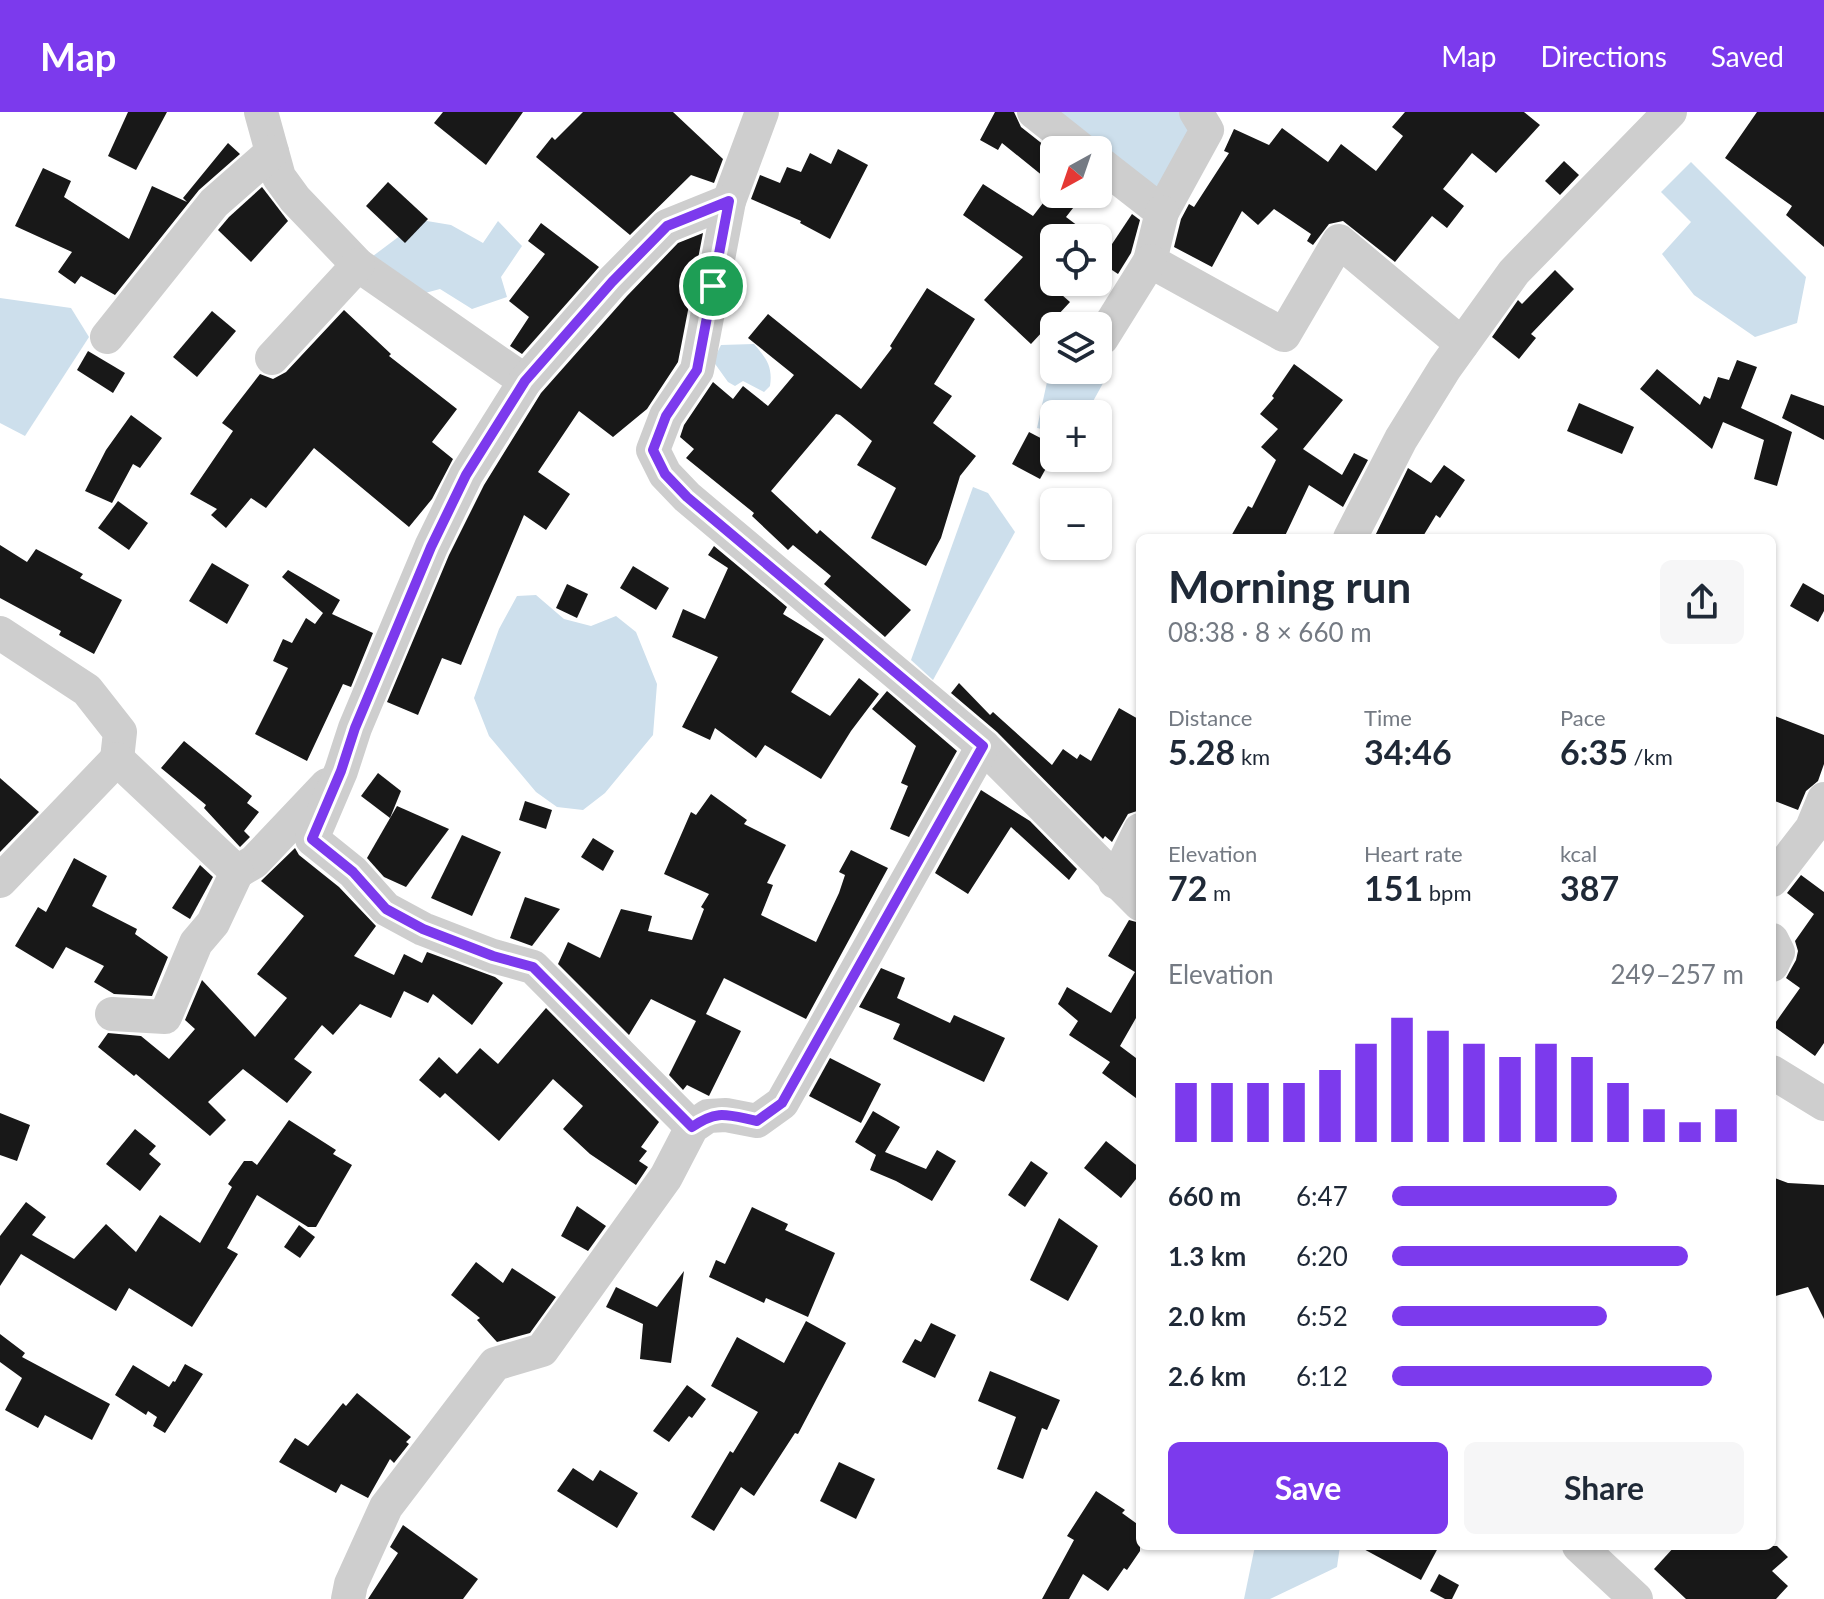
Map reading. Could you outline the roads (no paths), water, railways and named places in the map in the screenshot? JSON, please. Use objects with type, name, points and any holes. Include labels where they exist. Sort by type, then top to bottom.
[{"type":"street","points":[[261,112],[279,177],[295,199],[358,265],[525,381]]},
{"type":"street","points":[[762,112],[729,201],[697,370],[666,416],[653,450],[665,474],[687,497],[983,746],[1128,893]]},
{"type":"street","points":[[1034,112],[1064,136]]},
{"type":"street","points":[[1112,322],[1150,261],[1162,212],[1207,130],[1196,112]]},
{"type":"street","points":[[1352,534],[1401,439],[1462,344],[1514,272],[1670,112]]},
{"type":"street","points":[[107,337],[214,203],[272,152]]},
{"type":"street","points":[[1112,173],[1162,212]]},
{"type":"street","points":[[692,1127],[533,967],[493,956],[423,929],[386,909],[353,872],[312,839],[431,547],[466,475],[525,381],[612,282],[667,226],[729,201]]},
{"type":"street","points":[[1150,261],[1284,335],[1339,241],[1462,344]]},
{"type":"street","points":[[272,358],[358,265]]},
{"type":"street","points":[[0,633],[87,690],[120,732],[117,759],[0,881]]},
{"type":"street","points":[[348,1599],[351,1584],[386,1507],[495,1364],[542,1350],[666,1177],[692,1127],[708,1116],[726,1115],[757,1121],[782,1103],[983,746]]},
{"type":"street","points":[[117,759],[237,872]]},
{"type":"street","points":[[112,1014],[165,1017],[196,943],[213,923],[237,872],[254,862],[341,771]]},
{"type":"street","points":[[1776,875],[1812,828],[1824,799]]},
{"type":"street","points":[[1128,893],[1136,851]]},
{"type":"street","points":[[1776,1074],[1824,1104]]},
{"type":"street","points":[[1583,1550],[1636,1599]]},
{"type":"water","points":[[1038,112],[1190,112],[1199,127],[1163,203],[1112,166],[1112,136],[1071,136]]},
{"type":"water","points":[[1691,162],[1806,277],[1797,323],[1755,337],[1694,295],[1662,254],[1691,222],[1661,192]]},
{"type":"water","points":[[421,220],[451,225],[483,243],[498,221],[522,246],[501,277],[507,297],[472,309],[440,289],[414,296],[373,256]]},
{"type":"water","points":[[0,298],[71,308],[89,337],[25,436],[0,423]]},
{"type":"water","points":[[754,344],[769,368],[770,386],[764,392],[743,381],[735,386],[728,382],[713,361],[721,345]]},
{"type":"water","points":[[1047,384],[1103,384],[1094,400],[1043,400]]},
{"type":"water","points":[[973,487],[988,493],[1015,532],[933,680],[911,660]]},
{"type":"water","points":[[536,595],[564,619],[591,626],[616,616],[636,632],[657,684],[653,735],[605,793],[583,810],[557,807],[536,792],[489,736],[474,698],[499,629],[517,596]]},
{"type":"water","points":[[1254,1550],[1339,1550],[1337,1567],[1270,1599],[1244,1599]]}]
